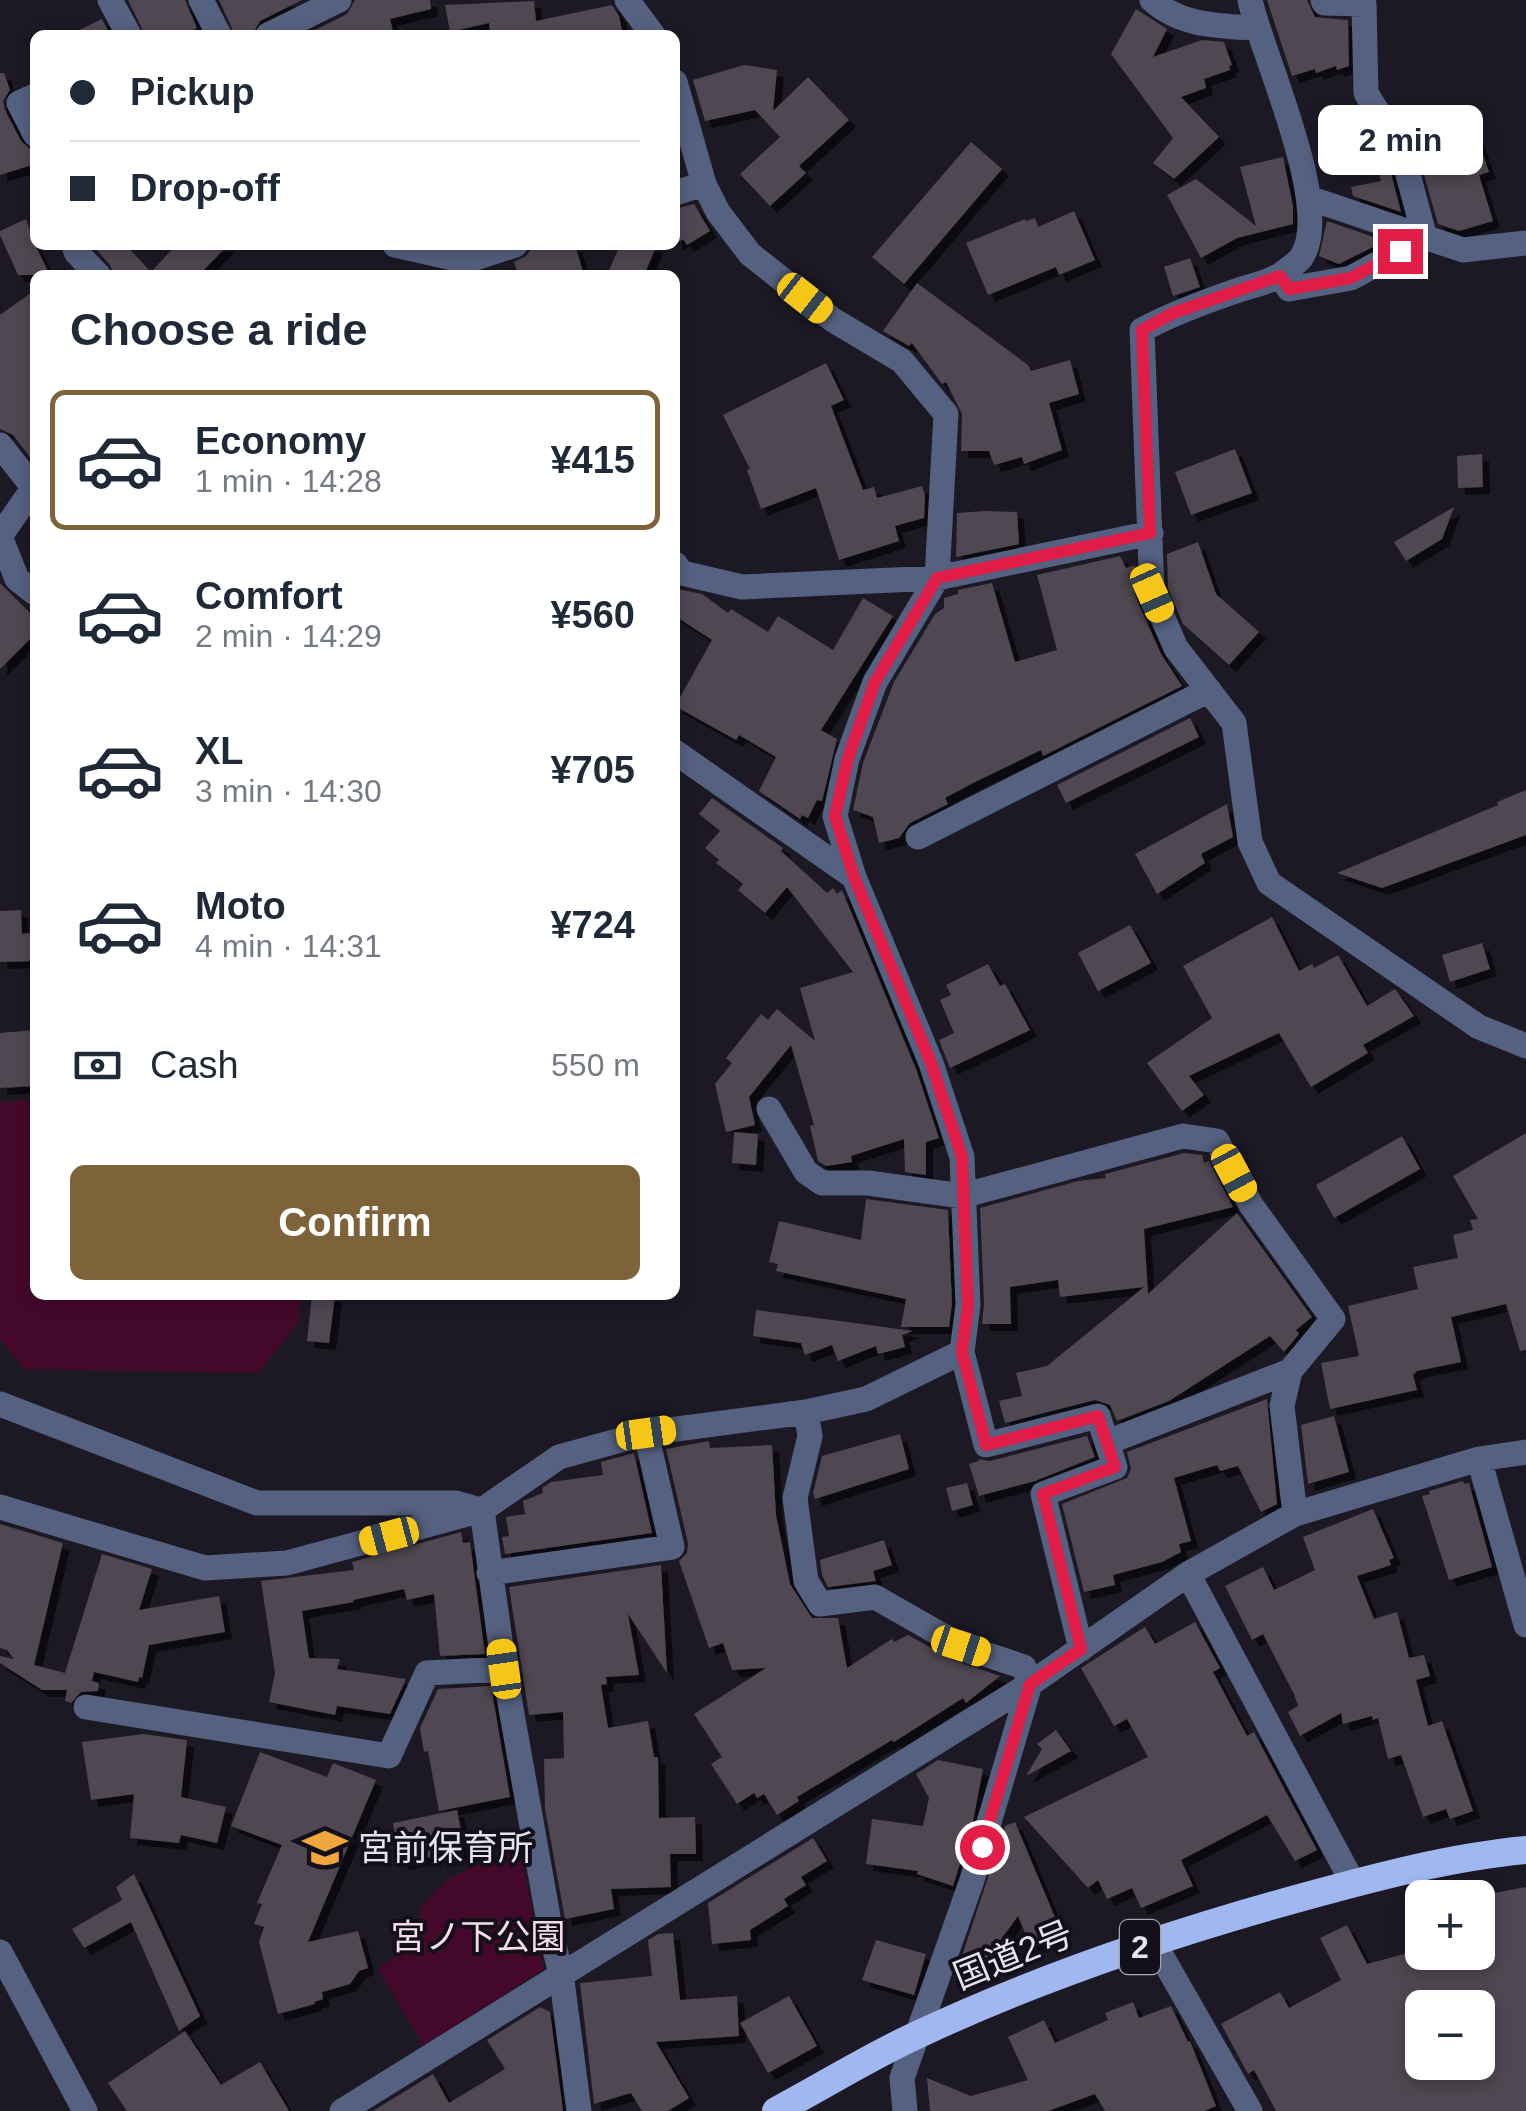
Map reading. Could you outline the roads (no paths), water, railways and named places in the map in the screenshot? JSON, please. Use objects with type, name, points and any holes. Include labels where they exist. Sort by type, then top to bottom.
[{"type":"highway","name":"国道2号","points":[[776,2111],[915,2035],[1078,1968],[1232,1916],[1353,1883],[1483,1854],[1526,1850]]},
{"type":"street","points":[[110,0],[125,30]]},
{"type":"street","points":[[201,0],[217,30]]},
{"type":"street","points":[[278,30],[339,0]]},
{"type":"street","points":[[628,0],[649,30]]},
{"type":"street","points":[[1152,0],[1169,15],[1206,25],[1256,28]]},
{"type":"street","points":[[1250,0],[1256,28],[1288,109],[1309,198],[1308,239],[1302,258],[1280,276],[1173,313],[1142,330],[1152,593],[1176,648],[1234,723],[1250,842],[1269,883],[1479,1027],[1526,1046]]},
{"type":"street","points":[[1324,0],[1364,4],[1366,92],[1402,152],[1426,238]]},
{"type":"street","points":[[30,98],[19,103],[30,124]]},
{"type":"street","points":[[680,100],[704,184],[718,212],[750,254],[833,320],[902,361],[946,414],[937,578],[875,682],[848,758],[835,816],[854,877],[931,1063],[962,1157],[968,1306],[962,1352],[986,1445],[1098,1416],[1108,1442],[1115,1467],[1043,1494],[1081,1649]]},
{"type":"street","points":[[680,191],[704,184]]},
{"type":"street","points":[[1309,198],[1463,250],[1526,243]]},
{"type":"street","points":[[1280,276],[1289,289],[1351,278],[1426,238]]},
{"type":"street","points":[[75,250],[93,270]]},
{"type":"street","points":[[410,250],[464,268],[504,250]]},
{"type":"street","points":[[0,445],[30,481]]},
{"type":"street","points":[[30,492],[0,536],[17,580],[30,589]]},
{"type":"street","points":[[680,574],[742,587],[937,578],[1150,533]]},
{"type":"street","points":[[918,836],[1209,690]]},
{"type":"street","points":[[680,755],[854,877]]},
{"type":"street","points":[[769,1109],[806,1172],[822,1183],[868,1183],[962,1196],[1183,1136],[1217,1142],[1251,1205],[1333,1319],[1290,1372],[1282,1406],[1295,1514]]},
{"type":"street","points":[[0,1507],[205,1568],[287,1563],[456,1503],[482,1510],[560,1457],[646,1433],[806,1412],[866,1399],[962,1352]]},
{"type":"street","points":[[1108,1442],[1290,1372]]},
{"type":"street","points":[[0,1404],[257,1503],[419,1515]]},
{"type":"street","points":[[806,1412],[810,1436],[794,1498],[806,1581],[820,1604],[875,1597],[961,1646],[1024,1667],[1030,1684],[972,1880],[902,2078],[904,2111]]},
{"type":"street","points":[[490,1573],[672,1547],[646,1433]]},
{"type":"street","points":[[342,2111],[1030,1684],[1188,1574],[1295,1514],[1479,1459],[1526,1452]]},
{"type":"street","points":[[1479,1459],[1526,1625]]},
{"type":"street","points":[[482,1510],[504,1669],[561,1973],[579,2111]]},
{"type":"street","points":[[1188,1574],[1353,1883]]},
{"type":"street","points":[[86,1708],[389,1756],[427,1673],[504,1669]]},
{"type":"street","points":[[1154,1942],[1250,2111]]},
{"type":"street","points":[[0,1952],[85,2111]]},
{"type":"place","name":"宮前保育所","points":[[325,1848]]},
{"type":"park label","name":"宮ノ下公園","points":[[478,1937]]}]
